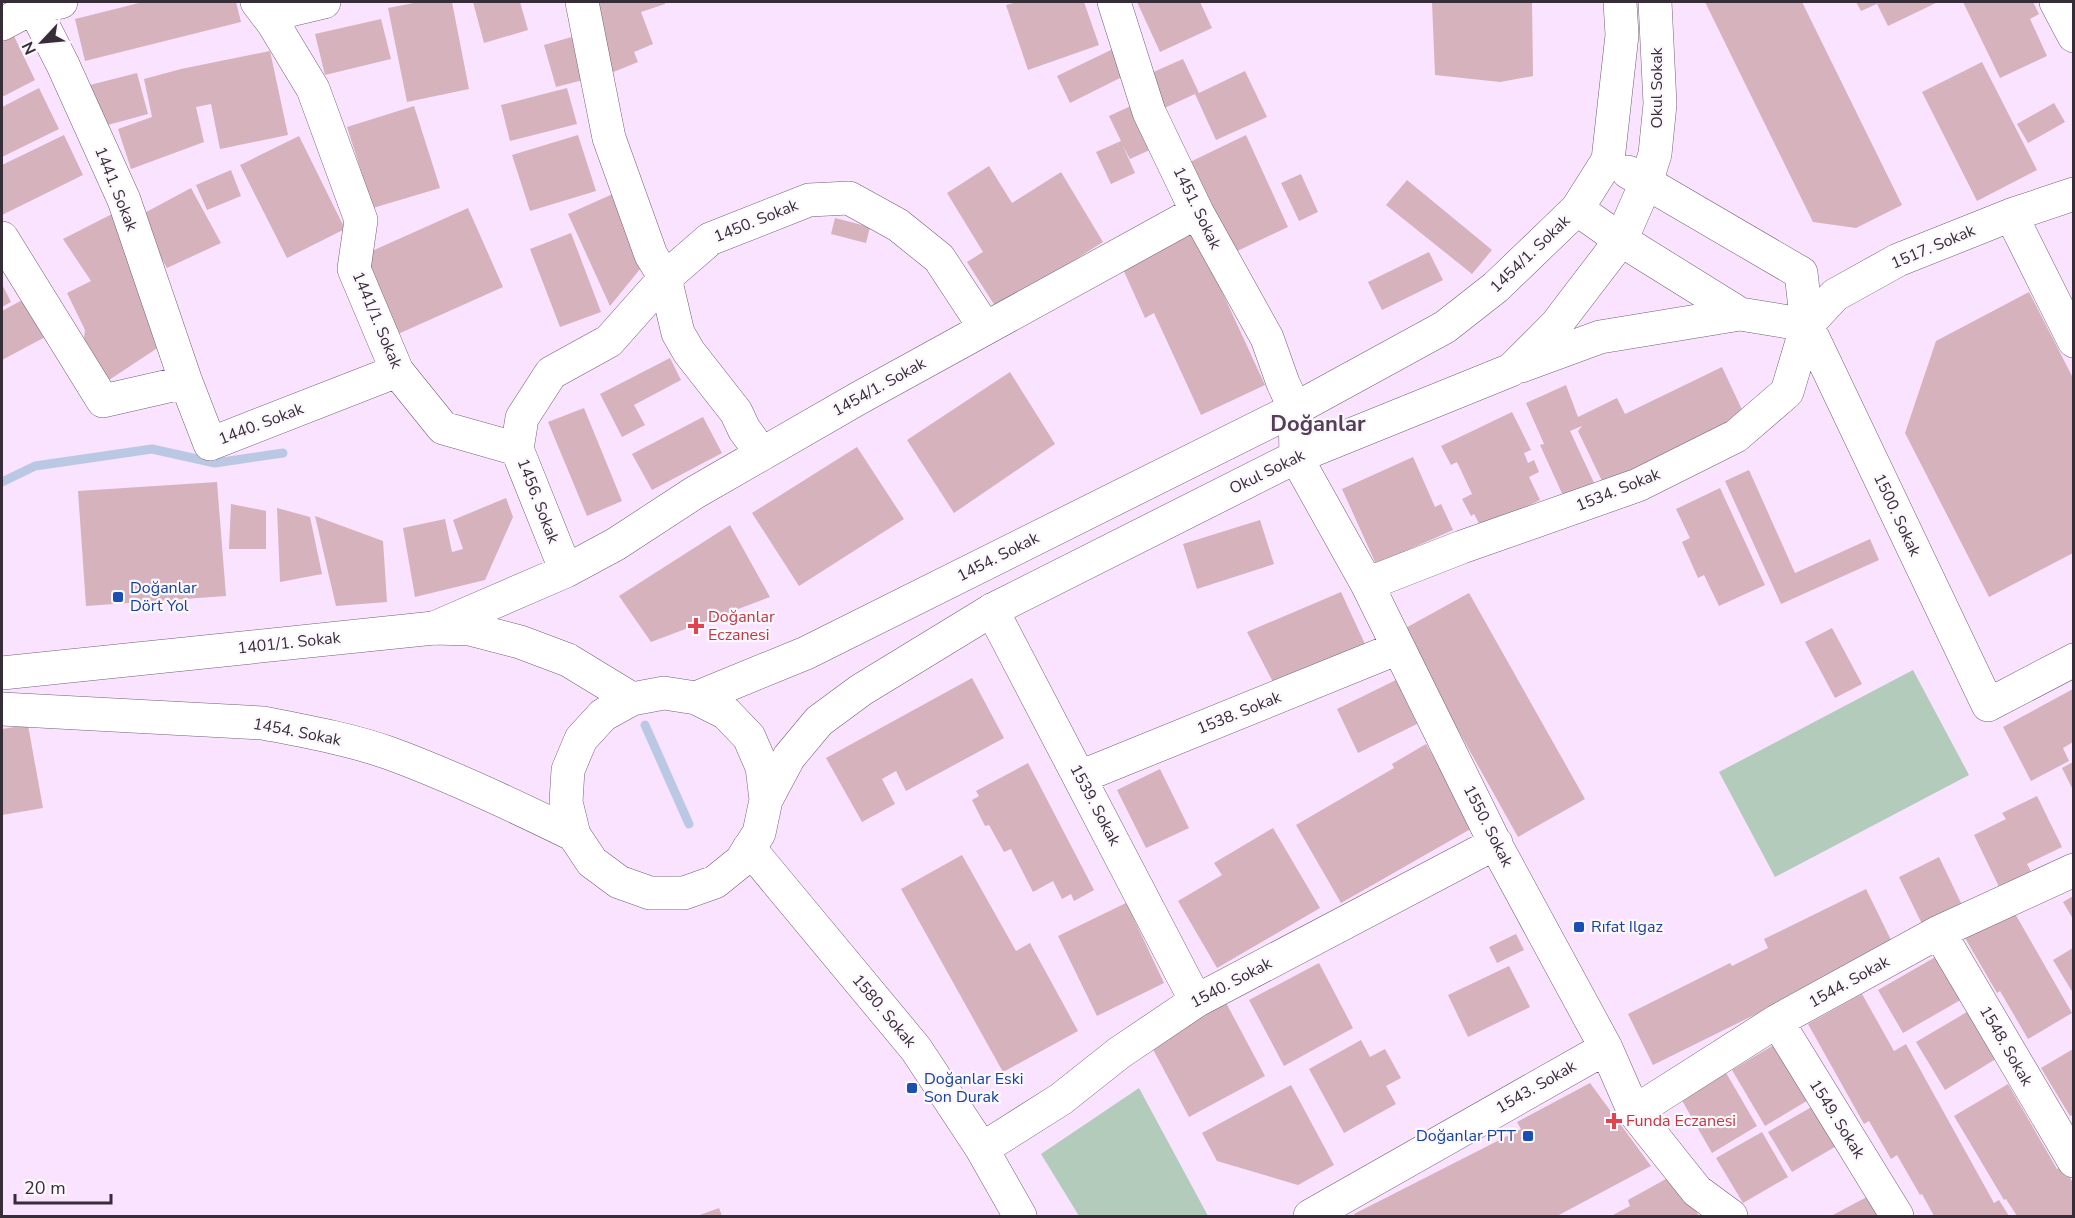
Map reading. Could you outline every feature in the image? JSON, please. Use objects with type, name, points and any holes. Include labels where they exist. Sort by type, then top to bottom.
[{"type":"street","name":"1441/1. Sokak","points":[[257,2],[273,23],[313,89],[361,220],[354,269],[397,371],[443,428],[517,449]]},
{"type":"street","points":[[274,2],[286,11],[324,2]]},
{"type":"street","points":[[582,2],[609,138],[651,255],[665,278],[678,333],[689,352],[736,412],[744,429],[762,454]]},
{"type":"street","name":"1451. Sokak","points":[[1114,2],[1149,112],[1197,212],[1268,338],[1283,383],[1296,409]]},
{"type":"street","name":"1454/1. Sokak","points":[[1296,409],[1445,327],[1496,287],[1577,209],[1608,160],[1622,35],[1620,2]]},
{"type":"street","name":"Okul Sokak","points":[[766,801],[789,757],[819,721],[861,690],[992,610],[1296,457],[1511,370],[1556,326],[1621,240],[1646,183],[1655,154],[1660,104],[1655,2]]},
{"type":"street","points":[[2056,2],[2073,36]]},
{"type":"street","points":[[2,24],[42,4]]},
{"type":"street","name":"1441. Sokak","points":[[42,4],[124,200],[186,382]]},
{"type":"street","points":[[1511,370],[1600,337],[1740,314],[1807,324],[1801,273],[1608,160]]},
{"type":"street","name":"1517. Sokak","points":[[1807,324],[1835,295],[1898,260],[2010,215],[2073,194]]},
{"type":"street","name":"1450. Sokak","points":[[665,278],[710,239],[809,200],[849,198],[898,225],[939,258],[985,328]]},
{"type":"street","points":[[1577,209],[1621,240],[1740,314]]},
{"type":"street","name":"1454/1. Sokak","points":[[566,571],[616,544],[694,493],[762,454],[1197,212]]},
{"type":"street","points":[[2010,215],[2073,341]]},
{"type":"street","points":[[2,238],[103,401],[186,382]]},
{"type":"street","name":"1456. Sokak","points":[[566,571],[517,449],[522,418],[551,373],[609,341],[665,278]]},
{"type":"street","name":"1534. Sokak","points":[[1367,584],[1462,547],[1638,485],[1736,436],[1787,392],[1807,324]]},
{"type":"street","name":"1500. Sokak","points":[[1807,324],[1988,705],[2073,660]]},
{"type":"street","name":"1440. Sokak","points":[[186,382],[210,444],[397,371]]},
{"type":"street","name":"1550. Sokak","points":[[1296,409],[1296,457],[1367,584],[1496,843],[1606,1048],[1634,1112],[1697,1191],[1731,1216]]},
{"type":"street","name":"1454. Sokak","points":[[696,698],[806,653],[1296,409]]},
{"type":"street","name":"1401/1. Sokak","points":[[2,673],[434,628],[566,571]]},
{"type":"street","name":"1539. Sokak","points":[[992,610],[1196,1001]]},
{"type":"street","points":[[434,628],[470,629],[520,642],[568,660],[632,699]]},
{"type":"street","name":"1538. Sokak","points":[[1080,777],[1398,648]]},
{"type":"street","points":[[664,693],[696,698],[726,713],[749,737],[762,767],[766,801],[759,833],[741,861],[715,882],[684,893],[650,893],[619,882],[601,869],[592,862],[574,835],[566,802],[568,770],[581,739],[603,715],[632,699],[664,693]]},
{"type":"street","name":"1454. Sokak","points":[[2,709],[263,723],[304,731],[387,752],[495,795],[574,835]]},
{"type":"street","name":"1540. Sokak","points":[[982,1149],[1061,1099],[1119,1053],[1196,1001],[1496,843]]},
{"type":"street","name":"1580. Sokak","points":[[749,848],[916,1048],[982,1149],[1020,1216]]},
{"type":"street","name":"1544. Sokak","points":[[1634,1112],[1777,1021],[1939,932],[2073,870]]},
{"type":"street","name":"1548. Sokak","points":[[1939,932],[2073,1161]]},
{"type":"street","name":"1549. Sokak","points":[[1777,1021],[1897,1216]]},
{"type":"street","name":"1543. Sokak","points":[[1310,1216],[1606,1048]]},
{"type":"green space","points":[[1913,670],[1969,775],[1775,877],[1719,772]]},
{"type":"green space","points":[[1139,1088],[1208,1216],[1079,1216],[1041,1154]]},
{"type":"building","points":[[143,2],[236,2],[241,22],[85,61],[75,19]]},
{"type":"building","points":[[419,2],[452,2],[469,89],[407,102],[388,8]]},
{"type":"building","points":[[473,2],[520,2],[528,30],[484,43]]},
{"type":"building","points":[[590,2],[665,2],[665,4],[641,12],[653,44],[634,52],[638,62],[611,73]]},
{"type":"building","points":[[1017,2],[1084,2],[1099,45],[1028,70],[1006,5]]},
{"type":"building","points":[[1137,2],[1200,2],[1212,28],[1160,52]]},
{"type":"building","points":[[1432,2],[1532,2],[1533,76],[1500,82],[1435,75]]},
{"type":"building","points":[[1705,2],[1802,2],[1902,205],[1856,228],[1813,222]]},
{"type":"building","points":[[1856,2],[1881,2],[1861,11]]},
{"type":"building","points":[[1883,2],[1938,2],[1888,26],[1877,4]]},
{"type":"building","points":[[1963,2],[2033,2],[2039,14],[2030,19],[2047,56],[2000,78]]},
{"type":"building","points":[[381,19],[391,59],[325,75],[315,34]]},
{"type":"building","points":[[14,36],[35,80],[2,97],[2,42]]},
{"type":"building","points":[[575,36],[587,79],[556,87],[544,45]]},
{"type":"building","points":[[1113,49],[1126,75],[1070,103],[1057,76]]},
{"type":"building","points":[[270,51],[288,135],[220,149],[211,104],[196,107],[204,142],[131,169],[118,129],[152,117],[144,79]]},
{"type":"building","points":[[1183,59],[1199,93],[1245,71],[1267,117],[1216,140],[1195,94],[1158,111],[1142,77]]},
{"type":"building","points":[[1982,62],[2037,170],[1977,201],[1922,92]]},
{"type":"building","points":[[137,73],[148,114],[97,128],[86,86]]},
{"type":"building","points":[[39,88],[59,129],[2,157],[2,107]]},
{"type":"building","points":[[567,88],[577,124],[510,141],[501,105]]},
{"type":"building","points":[[2054,103],[2065,122],[2028,143],[2017,124]]},
{"type":"building","points":[[1133,105],[1154,148],[1130,159],[1123,146],[1135,173],[1111,184],[1096,152],[1121,141],[1109,116]]},
{"type":"building","points":[[414,106],[440,188],[373,208],[347,127]]},
{"type":"building","points":[[64,135],[83,175],[2,215],[2,165]]},
{"type":"building","points":[[578,135],[596,191],[530,211],[512,155]]},
{"type":"building","points":[[1246,135],[1288,227],[1233,253],[1190,162]]},
{"type":"building","points":[[299,136],[345,229],[287,258],[240,165]]},
{"type":"building","points":[[989,166],[1012,203],[1061,172],[1103,242],[997,309],[967,262],[983,252],[947,193]]},
{"type":"building","points":[[231,170],[241,196],[207,210],[196,185]]},
{"type":"building","points":[[1301,174],[1318,212],[1299,221],[1281,183]]},
{"type":"building","points":[[1407,180],[1492,250],[1472,274],[1386,205]]},
{"type":"building","points":[[191,188],[221,243],[167,268],[137,217]]},
{"type":"building","points":[[615,193],[645,263],[610,306],[568,214]]},
{"type":"building","points":[[468,208],[503,287],[398,334],[363,255]]},
{"type":"building","points":[[114,213],[165,343],[106,382],[83,345],[85,330],[67,293],[91,281],[63,239]]},
{"type":"building","points":[[835,218],[870,227],[866,243],[831,234]]},
{"type":"building","points":[[571,233],[601,312],[560,327],[530,249]]},
{"type":"building","points":[[1195,233],[1265,385],[1201,415],[1154,313],[1145,318],[1122,267]]},
{"type":"building","points":[[1429,252],[1443,280],[1382,310],[1368,282]]},
{"type":"building","points":[[2,284],[11,302],[2,307]]},
{"type":"building","points":[[2029,292],[2073,378],[2073,553],[1989,597],[1905,433],[1936,341]]},
{"type":"building","points":[[26,298],[47,336],[2,360],[2,311]]},
{"type":"building","points":[[670,358],[681,380],[634,405],[645,425],[622,437],[600,394]]},
{"type":"building","points":[[1722,367],[1745,416],[1603,483],[1578,431],[1582,426],[1570,431],[1596,487],[1565,500],[1540,445],[1544,444],[1526,403],[1566,385],[1578,417],[1617,398],[1625,414]]},
{"type":"building","points":[[1010,372],[1055,444],[954,513],[907,440]]},
{"type":"building","points":[[584,408],[622,501],[587,516],[548,422]]},
{"type":"building","points":[[1512,412],[1531,450],[1524,453],[1528,463],[1534,460],[1539,472],[1529,477],[1540,500],[1482,529],[1474,514],[1471,516],[1462,499],[1472,494],[1457,462],[1451,465],[1441,446]]},
{"type":"building","points":[[703,417],[722,453],[652,490],[632,454]]},
{"type":"building","points":[[857,447],[904,519],[799,586],[752,513]]},
{"type":"building","points":[[1413,457],[1435,507],[1441,504],[1453,530],[1376,564],[1342,489]]},
{"type":"building","points":[[1749,470],[1795,573],[1870,539],[1879,560],[1781,604],[1725,481]]},
{"type":"building","points":[[217,482],[226,596],[86,606],[78,491]]},
{"type":"building","points":[[1720,488],[1765,585],[1719,606],[1704,575],[1698,578],[1682,542],[1690,538],[1676,509]]},
{"type":"building","points":[[506,498],[513,517],[485,580],[415,597],[403,528],[445,519],[452,552],[463,549],[453,520]]},
{"type":"building","points":[[231,504],[266,511],[266,549],[229,549]]},
{"type":"building","points":[[277,508],[310,517],[322,574],[280,582]]},
{"type":"building","points":[[315,516],[383,541],[387,602],[336,606]]},
{"type":"building","points":[[1260,520],[1274,564],[1197,589],[1183,544]]},
{"type":"building","points":[[730,525],[770,597],[651,642],[619,596]]},
{"type":"building","points":[[1341,592],[1365,644],[1275,686],[1247,632]]},
{"type":"building","points":[[1469,593],[1585,799],[1518,837],[1402,630]]},
{"type":"building","points":[[1832,628],[1862,684],[1835,698],[1805,642]]},
{"type":"building","points":[[972,678],[1004,738],[906,791],[896,771],[882,779],[895,804],[862,822],[826,758]]},
{"type":"building","points":[[1396,680],[1417,724],[1358,753],[1337,709]]},
{"type":"building","points":[[2073,689],[2073,742],[2063,748],[2069,761],[2031,781],[2003,727]]},
{"type":"building","points":[[28,725],[43,808],[2,815],[2,729]]},
{"type":"building","points":[[1426,744],[1474,827],[1341,903],[1296,825],[1394,768],[1392,764]]},
{"type":"building","points":[[2073,762],[2073,790],[2062,768]]},
{"type":"building","points":[[1028,763],[1094,890],[1074,901],[1071,894],[1062,899],[1053,881],[1033,892],[1011,849],[1004,852],[989,825],[985,826],[972,800],[979,796],[976,791]]},
{"type":"building","points":[[1160,769],[1189,828],[1146,848],[1117,790]]},
{"type":"building","points":[[2037,796],[2062,847],[2027,864],[2034,877],[2002,893],[1974,835],[2006,819],[2002,813]]},
{"type":"building","points":[[1273,828],[1320,908],[1217,968],[1178,901],[1222,875],[1214,863]]},
{"type":"building","points":[[962,855],[1016,951],[1030,943],[1078,1031],[1003,1072],[901,889]]},
{"type":"building","points":[[1939,857],[1963,907],[1923,926],[1899,877]]},
{"type":"building","points":[[1866,889],[1894,946],[1653,1065],[1628,1014],[1730,963],[1732,966],[1768,948],[1764,939]]},
{"type":"building","points":[[2073,896],[2073,919],[2063,902]]},
{"type":"building","points":[[1130,901],[1137,915],[1133,917],[1164,983],[1097,1016],[1058,936]]},
{"type":"building","points":[[2013,910],[2072,1013],[2028,1039],[2000,991],[1997,993],[1965,938]]},
{"type":"building","points":[[1516,934],[1524,950],[1497,963],[1489,947]]},
{"type":"building","points":[[2073,948],[2073,993],[2053,960]]},
{"type":"building","points":[[1939,955],[1964,998],[1903,1033],[1878,990]]},
{"type":"building","points":[[1319,963],[1353,1028],[1284,1066],[1249,1000]]},
{"type":"building","points":[[1509,966],[1530,1007],[1468,1037],[1448,995]]},
{"type":"building","points":[[1862,994],[1894,1051],[1906,1044],[1994,1203],[1999,1200],[2009,1216],[1934,1216],[1897,1155],[1891,1159],[1869,1121],[1864,1124],[1808,1024]]},
{"type":"building","points":[[1224,999],[1265,1076],[1189,1117],[1148,1040]]},
{"type":"building","points":[[1972,1009],[1999,1057],[1945,1090],[1916,1042]]},
{"type":"building","points":[[1361,1040],[1370,1057],[1385,1049],[1401,1078],[1386,1086],[1396,1104],[1344,1133],[1309,1069]]},
{"type":"building","points":[[1777,1043],[1810,1099],[1765,1126],[1732,1070]]},
{"type":"building","points":[[2073,1049],[2073,1115],[2070,1116],[2041,1068]]},
{"type":"building","points":[[1725,1071],[1757,1126],[1712,1153],[1680,1097]]},
{"type":"building","points":[[1590,1083],[1651,1166],[1557,1216],[1355,1216],[1354,1214],[1521,1129],[1517,1122]]},
{"type":"building","points":[[2008,1084],[2057,1169],[2063,1166],[2073,1183],[2073,1216],[2017,1216],[2006,1199],[2004,1200],[1954,1116]]},
{"type":"building","points":[[1291,1085],[1334,1165],[1298,1185],[1217,1161],[1202,1133]]},
{"type":"building","points":[[1822,1101],[1845,1141],[1792,1172],[1768,1132]]},
{"type":"building","points":[[1762,1132],[1788,1177],[1743,1203],[1716,1158]]},
{"type":"building","points":[[1675,1174],[1699,1216],[1611,1216],[1630,1206],[1628,1200]]},
{"type":"building","points":[[1878,1191],[1891,1216],[1831,1216]]},
{"type":"building","points":[[719,1208],[722,1216],[697,1216]]},
{"type":"waterway","points":[[2,482],[35,466],[152,449],[215,463],[283,453]]},
{"type":"waterway","points":[[645,725],[689,824]]},
{"type":"place","name":"Doğanlar Dört Yol","points":[[118,597]]},
{"type":"place","name":"Doğanlar Eczanesi","points":[[696,626]]},
{"type":"place","name":"Rıfat Ilgaz","points":[[1579,927]]},
{"type":"place","name":"Doğanlar Eski Son Durak","points":[[912,1088]]},
{"type":"place","name":"Funda Eczanesi","points":[[1614,1121]]},
{"type":"place","name":"Doğanlar PTT","points":[[1528,1136]]},
{"type":"district","name":"Doğanlar","points":[[1318,424]]}]
